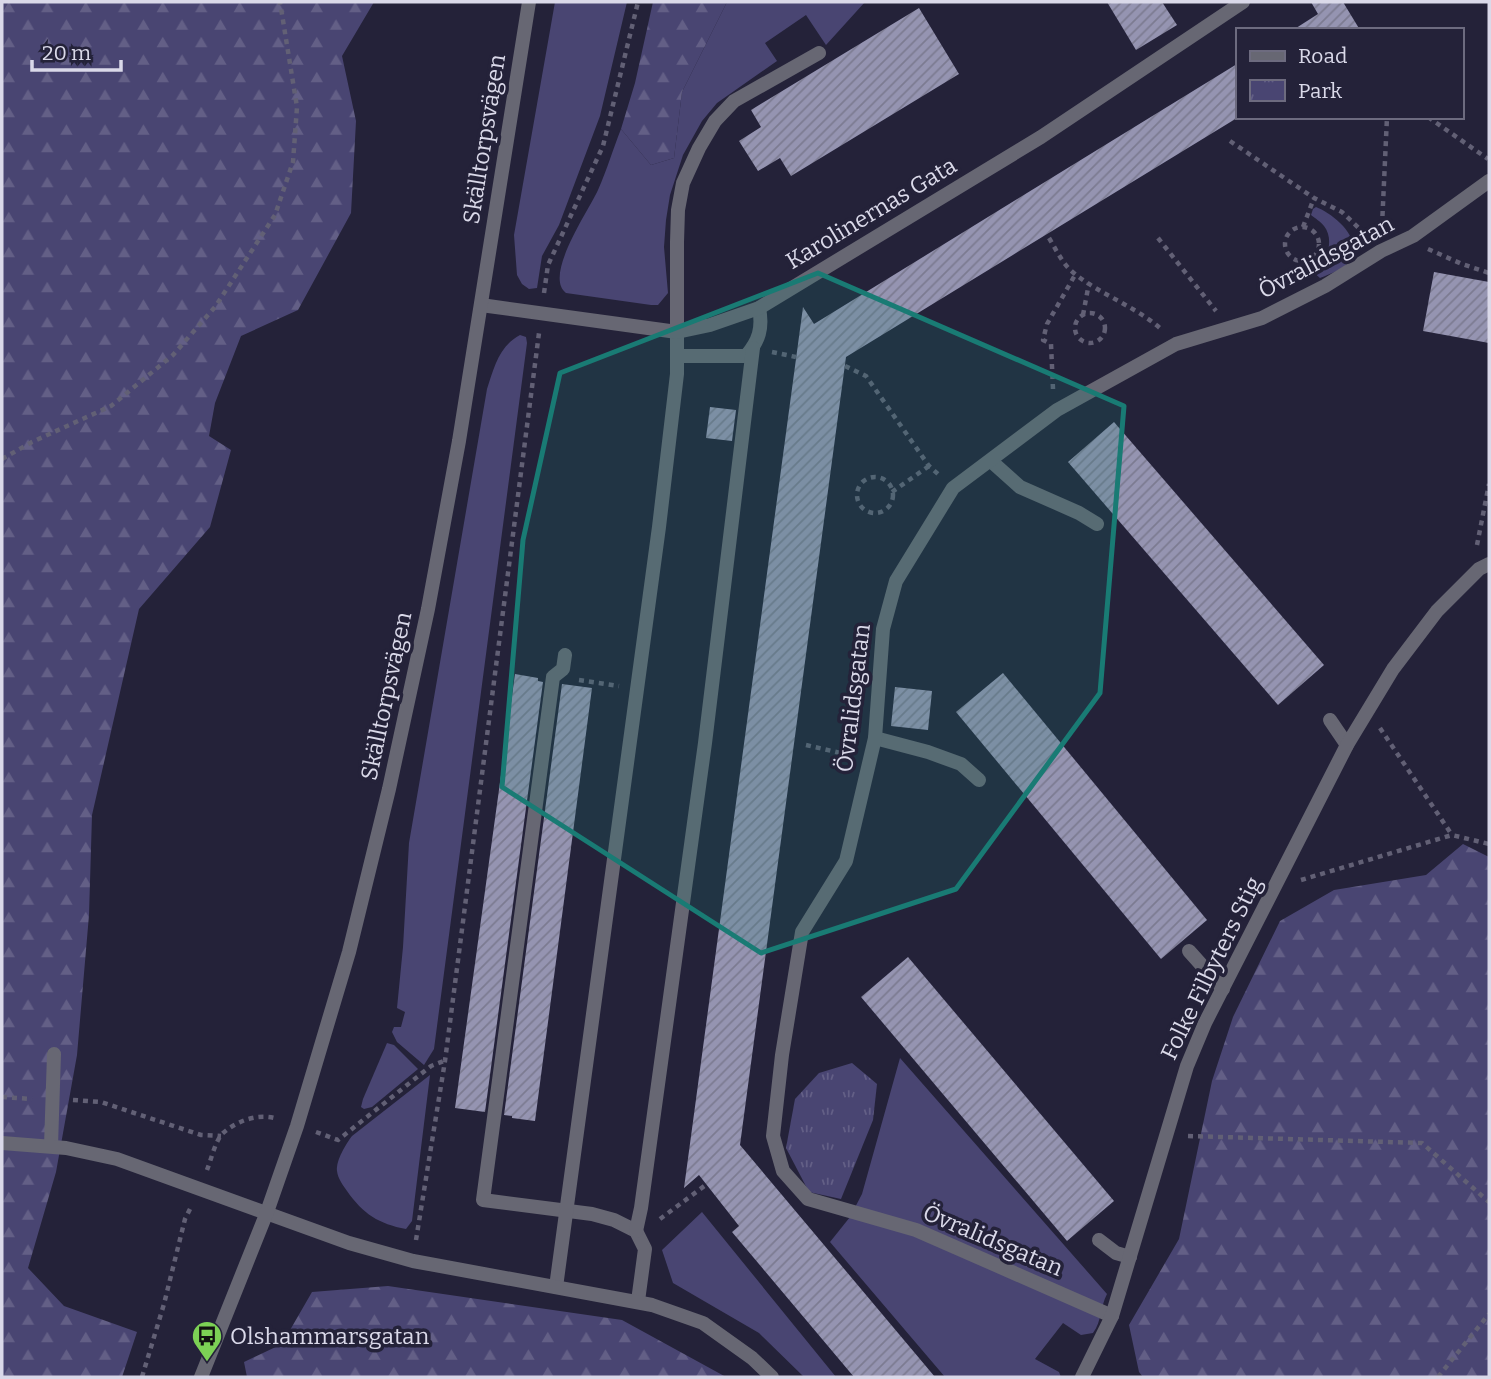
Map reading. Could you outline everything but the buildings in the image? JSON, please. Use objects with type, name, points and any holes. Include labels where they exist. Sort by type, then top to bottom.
[{"type":"street","name":"Skälltorpsvägen","points":[[201,1377],[298,1126],[349,952],[386,801],[430,596],[459,442],[529,2]]},
{"type":"street","name":"Karolinernas Gata","points":[[481,305],[677,332],[710,325],[759,308],[1041,137],[1243,2]]},
{"type":"street","points":[[556,1287],[657,541],[678,356],[678,210],[683,183],[715,121],[734,102],[819,53]]},
{"type":"street","name":"Övralidsgatan","points":[[1112,1316],[916,1230],[808,1199],[783,1171],[773,1136],[782,1055],[802,932],[846,861],[875,738],[883,629],[896,581],[953,488],[1057,410],[1176,344],[1262,318],[1325,286],[1381,251],[1413,236],[1489,181]]},
{"type":"street","points":[[678,356],[746,356],[759,337],[759,308]]},
{"type":"street","points":[[636,1231],[705,743],[753,348]]},
{"type":"street","points":[[990,461],[1020,488],[1079,513],[1097,524]]},
{"type":"street","name":"Folke Filbyters Stig","points":[[1082,1377],[1112,1316],[1187,1066],[1205,1023],[1347,746],[1393,669],[1437,611],[1484,567]]},
{"type":"street","points":[[565,655],[563,669],[553,677],[483,1200],[614,1220],[636,1231],[645,1249],[638,1301]]},
{"type":"street","points":[[1330,720],[1347,746]]},
{"type":"street","points":[[875,738],[961,764],[979,780]]},
{"type":"street","points":[[1189,951],[1223,989]]},
{"type":"street","points":[[51,1146],[54,1054]]},
{"type":"street","points":[[2,1143],[51,1146],[117,1159],[349,1243],[413,1261],[638,1301],[703,1323],[752,1358],[772,1377]]},
{"type":"street","points":[[1100,1240],[1116,1253],[1130,1257]]},
{"type":"path","points":[[2,459],[32,442],[111,406],[173,355],[215,307],[275,215],[293,162],[297,107],[280,2]]},
{"type":"path","points":[[413,1261],[445,1061],[548,265],[603,146],[638,2]]},
{"type":"path","points":[[1381,251],[1387,119]]},
{"type":"path","points":[[1431,119],[1489,160]]},
{"type":"path","points":[[1230,141],[1314,198],[1342,212],[1381,251]]},
{"type":"path","points":[[1303,227],[1314,198]]},
{"type":"path","points":[[1303,227],[1317,236],[1319,247],[1313,257],[1298,261],[1292,259],[1285,250],[1285,239],[1292,230],[1303,227]]},
{"type":"path","points":[[1049,238],[1063,262],[1076,275],[1158,326],[1176,344]]},
{"type":"path","points":[[1158,238],[1229,328]]},
{"type":"path","points":[[1403,240],[1489,273]]},
{"type":"path","points":[[1057,410],[1053,397],[1051,344],[1043,340],[1046,324],[1076,275]]},
{"type":"path","points":[[1083,315],[1093,313],[1104,322],[1105,331],[1097,342],[1083,341],[1076,335],[1076,321],[1083,315],[1089,283]]},
{"type":"path","points":[[845,366],[866,376],[929,466],[953,488]]},
{"type":"path","points":[[892,492],[886,481],[870,478],[860,485],[857,497],[866,510],[878,513],[885,510],[891,503],[892,492],[929,466]]},
{"type":"path","points":[[1484,567],[1477,548],[1489,484]]},
{"type":"path","points":[[581,680],[598,682]]},
{"type":"path","points":[[1366,715],[1375,720],[1452,835]]},
{"type":"path","points":[[806,745],[835,750],[870,762]]},
{"type":"path","points":[[1281,876],[1294,882],[1452,835],[1489,844]]},
{"type":"path","points":[[2,1097],[101,1102],[201,1135],[221,1136]]},
{"type":"path","points":[[1166,1135],[1422,1143],[1489,1202]]},
{"type":"path","points":[[636,1231],[662,1218],[706,1184]]},
{"type":"path","points":[[1438,1377],[1489,1314]]},
{"type":"highlighted area","points":[[818,273],[1124,406],[1100,693],[956,889],[761,953],[502,787],[523,540],[560,373]]},
{"type":"green space","points":[[2,2],[374,2],[342,56],[356,121],[351,213],[298,310],[241,336],[215,403],[209,436],[231,450],[210,527],[139,609],[92,815],[89,915],[77,1055],[56,1172],[28,1268],[64,1306],[137,1332],[122,1377],[2,1377]]},
{"type":"green space","points":[[555,2],[627,2],[600,116],[559,225],[542,256],[537,288],[529,289],[517,275],[514,235]]},
{"type":"green space","points":[[653,2],[727,2],[682,92],[674,158],[651,165],[621,129],[635,83]]},
{"type":"green space","points":[[727,2],[865,2],[826,45],[806,15],[765,43],[777,61],[717,103],[702,121],[683,155],[670,195],[664,247],[668,293],[658,305],[566,293],[560,285],[564,258],[598,190],[621,129],[651,165],[674,158],[682,92]]},
{"type":"green space","points":[[1316,207],[1330,214],[1343,226],[1354,249],[1347,264],[1320,278],[1313,272],[1326,257],[1329,238],[1324,226],[1311,215]]},
{"type":"green space","points":[[520,335],[526,337],[527,343],[434,1049],[424,1065],[397,1042],[392,1032],[394,1027],[401,1027],[405,1012],[397,1008],[409,843],[487,389],[502,351]]},
{"type":"green space","points":[[1463,844],[1489,857],[1489,1377],[1143,1377],[1139,1372],[1129,1325],[1179,1239],[1212,1081],[1233,1017],[1280,921],[1334,890],[1426,875]]},
{"type":"green space","points":[[387,1043],[394,1045],[418,1069],[372,1107],[364,1109],[361,1107],[363,1099]]},
{"type":"green space","points":[[900,1058],[1107,1294],[1093,1333],[1081,1335],[1063,1323],[1035,1359],[1059,1372],[1061,1377],[945,1377],[830,1242],[850,1217],[862,1194]]},
{"type":"green space","points":[[852,1063],[877,1084],[873,1120],[841,1199],[809,1192],[786,1148],[795,1099],[819,1073]]},
{"type":"green space","points":[[430,1075],[412,1221],[406,1229],[380,1221],[366,1212],[342,1184],[337,1167],[352,1136]]},
{"type":"green space","points":[[702,1212],[836,1377],[804,1377],[759,1333],[673,1283],[662,1250]]},
{"type":"green space","points":[[388,1286],[622,1320],[726,1377],[247,1377],[244,1362],[282,1344],[312,1292]]},
{"type":"place","name":"Olshammarsgatan","points":[[207,1363]]}]
